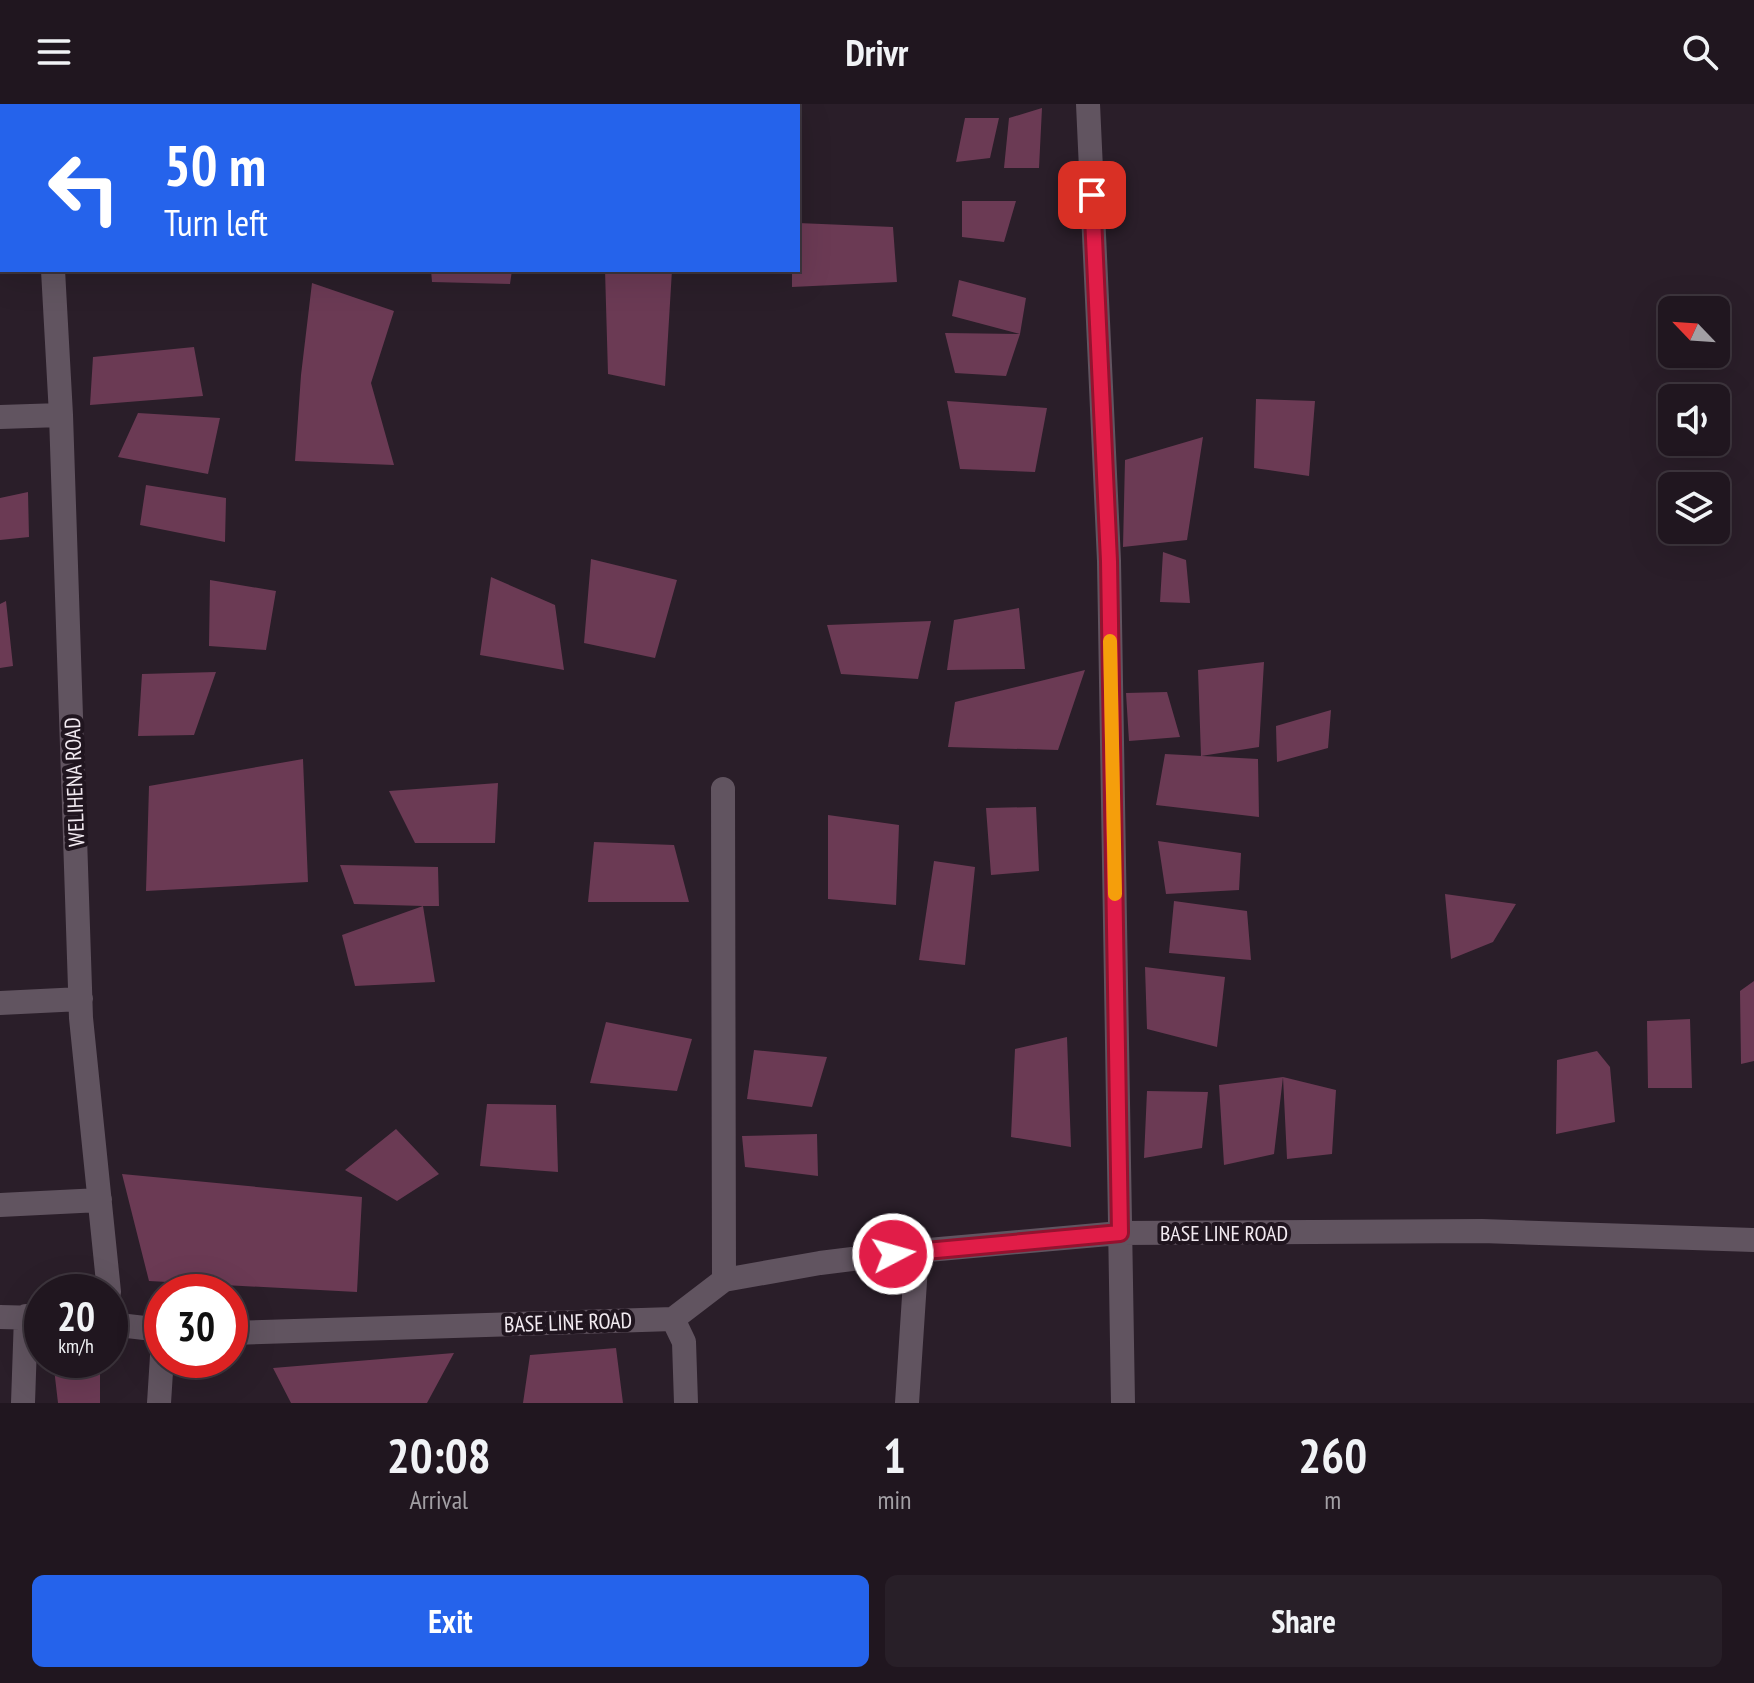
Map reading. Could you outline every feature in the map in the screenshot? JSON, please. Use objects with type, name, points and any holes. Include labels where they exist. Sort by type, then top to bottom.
[{"type":"street","points":[[1088,104],[1109,561],[1123,1403]]},
{"type":"street","name":"WELIHENA ROAD","points":[[53,272],[61,415],[81,1018],[107,1274]]},
{"type":"street","points":[[0,417],[61,415]]},
{"type":"street","points":[[723,789],[724,1280]]},
{"type":"street","points":[[0,1003],[81,999]]},
{"type":"street","points":[[0,1205],[100,1200]]},
{"type":"street","name":"BASE LINE ROAD","points":[[248,1332],[673,1319],[724,1280],[820,1263],[917,1251],[1120,1233],[1482,1231],[1754,1240]]},
{"type":"street","points":[[907,1403],[917,1251]]},
{"type":"street","points":[[0,1317],[24,1317]]},
{"type":"street","points":[[673,1319],[684,1342],[686,1403]]},
{"type":"street","points":[[23,1403],[26,1378]]},
{"type":"street","points":[[159,1403],[161,1378]]},
{"type":"building","points":[[1042,108],[1039,168],[1004,168],[1009,118]]},
{"type":"building","points":[[965,118],[999,118],[990,158],[956,162]]},
{"type":"building","points":[[962,201],[1016,201],[1004,242],[962,237]]},
{"type":"building","points":[[800,223],[893,227],[897,282],[792,287],[792,272],[800,272]]},
{"type":"building","points":[[431,272],[512,272],[510,284],[432,282]]},
{"type":"building","points":[[605,272],[672,272],[665,386],[608,374]]},
{"type":"building","points":[[959,280],[1026,298],[1020,334],[952,316]]},
{"type":"building","points":[[312,283],[394,311],[371,383],[394,465],[295,461]]},
{"type":"building","points":[[945,333],[1020,334],[1006,376],[955,373]]},
{"type":"building","points":[[194,347],[203,396],[90,405],[93,357]]},
{"type":"building","points":[[1256,399],[1315,401],[1309,476],[1254,468]]},
{"type":"building","points":[[947,401],[1047,408],[1035,472],[960,469]]},
{"type":"building","points":[[138,413],[220,418],[208,474],[118,457]]},
{"type":"building","points":[[1203,437],[1187,540],[1123,547],[1125,460]]},
{"type":"building","points":[[146,485],[226,498],[225,542],[140,525]]},
{"type":"building","points":[[28,492],[29,537],[0,540],[0,498]]},
{"type":"building","points":[[1163,552],[1186,560],[1190,603],[1160,602]]},
{"type":"building","points":[[591,559],[677,580],[655,658],[584,643]]},
{"type":"building","points":[[491,577],[555,605],[564,670],[480,655]]},
{"type":"building","points":[[210,580],[276,591],[266,650],[209,646]]},
{"type":"building","points":[[6,601],[13,666],[0,668],[0,604]]},
{"type":"building","points":[[1019,608],[1025,669],[947,670],[954,620]]},
{"type":"building","points":[[931,621],[918,679],[841,674],[827,625]]},
{"type":"building","points":[[1264,662],[1259,747],[1201,756],[1198,670]]},
{"type":"building","points":[[1085,670],[1058,750],[948,747],[955,702]]},
{"type":"building","points":[[216,672],[194,735],[138,736],[142,674]]},
{"type":"building","points":[[1167,692],[1180,737],[1129,741],[1126,693]]},
{"type":"building","points":[[1331,710],[1328,748],[1277,762],[1276,726]]},
{"type":"building","points":[[1165,754],[1258,759],[1259,817],[1156,805]]},
{"type":"building","points":[[303,759],[308,882],[146,891],[149,786]]},
{"type":"building","points":[[498,783],[495,843],[415,843],[389,791]]},
{"type":"building","points":[[1036,807],[1039,871],[991,875],[986,808]]},
{"type":"building","points":[[828,815],[899,825],[896,905],[828,899]]},
{"type":"building","points":[[1158,841],[1241,853],[1239,890],[1166,894]]},
{"type":"building","points":[[594,842],[674,845],[689,902],[588,902]]},
{"type":"building","points":[[934,861],[975,867],[965,965],[919,960]]},
{"type":"building","points":[[340,865],[438,867],[439,906],[354,904]]},
{"type":"building","points":[[1445,894],[1516,904],[1493,942],[1451,959]]},
{"type":"building","points":[[1174,901],[1247,911],[1251,960],[1169,953]]},
{"type":"building","points":[[423,906],[435,982],[355,986],[342,935]]},
{"type":"building","points":[[1145,967],[1225,977],[1217,1047],[1147,1029]]},
{"type":"building","points":[[1754,981],[1754,1061],[1741,1064],[1740,991]]},
{"type":"building","points":[[1690,1019],[1692,1088],[1648,1088],[1647,1021]]},
{"type":"building","points":[[606,1022],[692,1039],[677,1091],[590,1083]]},
{"type":"building","points":[[1067,1037],[1071,1147],[1011,1137],[1015,1049]]},
{"type":"building","points":[[754,1050],[827,1057],[812,1107],[747,1099]]},
{"type":"building","points":[[1597,1051],[1610,1067],[1615,1122],[1556,1134],[1557,1060]]},
{"type":"building","points":[[1283,1077],[1336,1090],[1332,1154],[1287,1159]]},
{"type":"building","points":[[1283,1077],[1274,1154],[1224,1165],[1219,1085]]},
{"type":"building","points":[[1147,1091],[1208,1092],[1202,1148],[1144,1158]]},
{"type":"building","points":[[487,1104],[556,1105],[558,1172],[480,1166]]},
{"type":"building","points":[[396,1129],[439,1174],[397,1201],[345,1170]]},
{"type":"building","points":[[817,1134],[818,1176],[745,1167],[742,1136]]},
{"type":"building","points":[[122,1174],[362,1197],[357,1292],[248,1286],[248,1274],[147,1274]]},
{"type":"building","points":[[616,1348],[623,1403],[523,1403],[530,1355]]},
{"type":"building","points":[[454,1353],[427,1403],[291,1403],[273,1368]]},
{"type":"building","points":[[55,1378],[100,1378],[100,1403],[58,1403]]},
{"type":"slow traffic","points":[[1110,641],[1115,894]]},
{"type":"route","points":[[893,1254],[1120,1233],[1109,561],[1092,195]]}]
